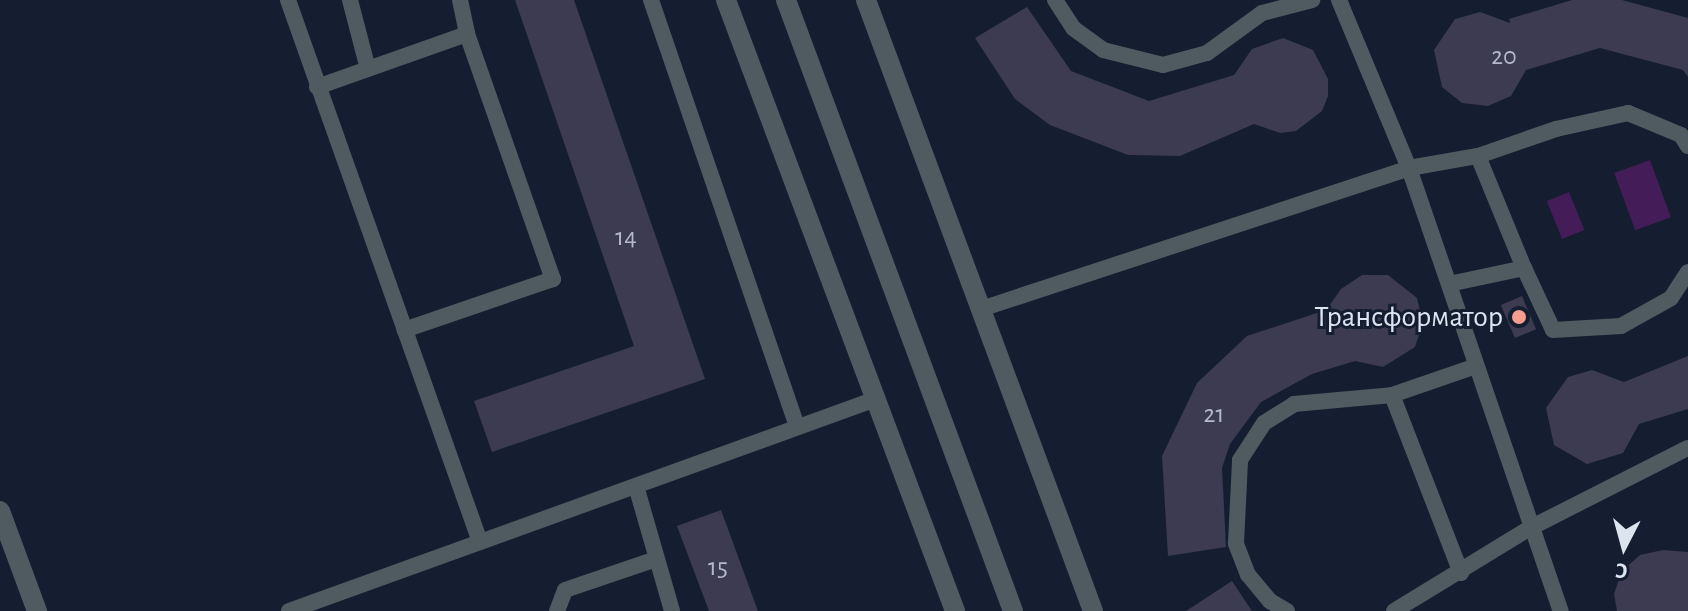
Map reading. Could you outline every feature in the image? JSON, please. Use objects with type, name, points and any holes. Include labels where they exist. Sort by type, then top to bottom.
[{"type":"street","points":[[726,0],[873,400],[955,611]]},
{"type":"street","points":[[786,0],[1013,611]]},
{"type":"street","points":[[866,0],[1093,611]]},
{"type":"street","points":[[0,511],[37,611]]},
{"type":"lane","points":[[288,0],[480,542]]},
{"type":"lane","points":[[350,0],[368,69]]},
{"type":"lane","points":[[404,330],[553,279],[467,34],[460,0]]},
{"type":"lane","points":[[651,0],[797,427]]},
{"type":"lane","points":[[1055,0],[1073,28],[1094,45],[1163,65],[1207,53],[1260,7],[1312,0]]},
{"type":"lane","points":[[1339,0],[1409,168],[1561,611]]},
{"type":"lane","points":[[317,87],[467,34]]},
{"type":"lane","points":[[981,309],[1409,168],[1478,156],[1556,129],[1628,113],[1681,135],[1688,146]]},
{"type":"lane","points":[[1478,156],[1553,330],[1621,326],[1671,298],[1688,272]]},
{"type":"lane","points":[[1449,284],[1524,268]]},
{"type":"lane","points":[[1287,611],[1270,601],[1248,575],[1236,543],[1240,460],[1264,423],[1294,404],[1392,395],[1476,366]]},
{"type":"lane","points":[[1392,395],[1461,573]]},
{"type":"lane","points":[[289,611],[873,400]]},
{"type":"lane","points":[[1394,611],[1461,573],[1530,528],[1688,448]]},
{"type":"lane","points":[[636,486],[672,611]]},
{"type":"lane","points":[[557,611],[565,590],[656,559]]},
{"type":"shaded area","points":[[1650,160],[1671,217],[1635,230],[1614,173]]},
{"type":"shaded area","points":[[1569,192],[1584,230],[1562,239],[1547,201]]},
{"type":"building","points":[[515,0],[574,0],[705,379],[492,452],[474,401],[634,346]]},
{"type":"building","points":[[1572,0],[1622,0],[1688,18],[1688,77],[1683,70],[1600,48],[1526,70],[1511,96],[1488,106],[1462,103],[1442,87],[1434,50],[1455,19],[1480,12],[1510,23],[1509,19]]},
{"type":"building","points":[[1027,7],[1071,71],[1149,101],[1234,75],[1252,49],[1283,38],[1313,50],[1328,79],[1328,96],[1322,111],[1296,131],[1280,133],[1254,124],[1180,156],[1128,155],[1050,125],[1015,99],[975,38]]},
{"type":"building","points":[[1362,275],[1388,275],[1417,298],[1423,323],[1415,347],[1383,367],[1355,361],[1312,374],[1261,402],[1230,444],[1222,468],[1226,547],[1168,556],[1162,456],[1197,383],[1247,336],[1326,310],[1341,289]]},
{"type":"building","name":"Трансформатор","points":[[1522,296],[1536,329],[1515,338],[1501,305]]},
{"type":"building","points":[[1688,356],[1688,409],[1639,424],[1623,453],[1587,464],[1554,445],[1546,408],[1568,377],[1592,370],[1624,382]]},
{"type":"building","points":[[721,510],[758,611],[709,611],[677,526]]},
{"type":"building","points":[[1663,550],[1688,552],[1688,611],[1617,611],[1614,594],[1622,571],[1640,555]]},
{"type":"building","points":[[1232,581],[1252,611],[1186,611]]},
{"type":"place","name":"Трансформатор","points":[[1519,317]]}]
